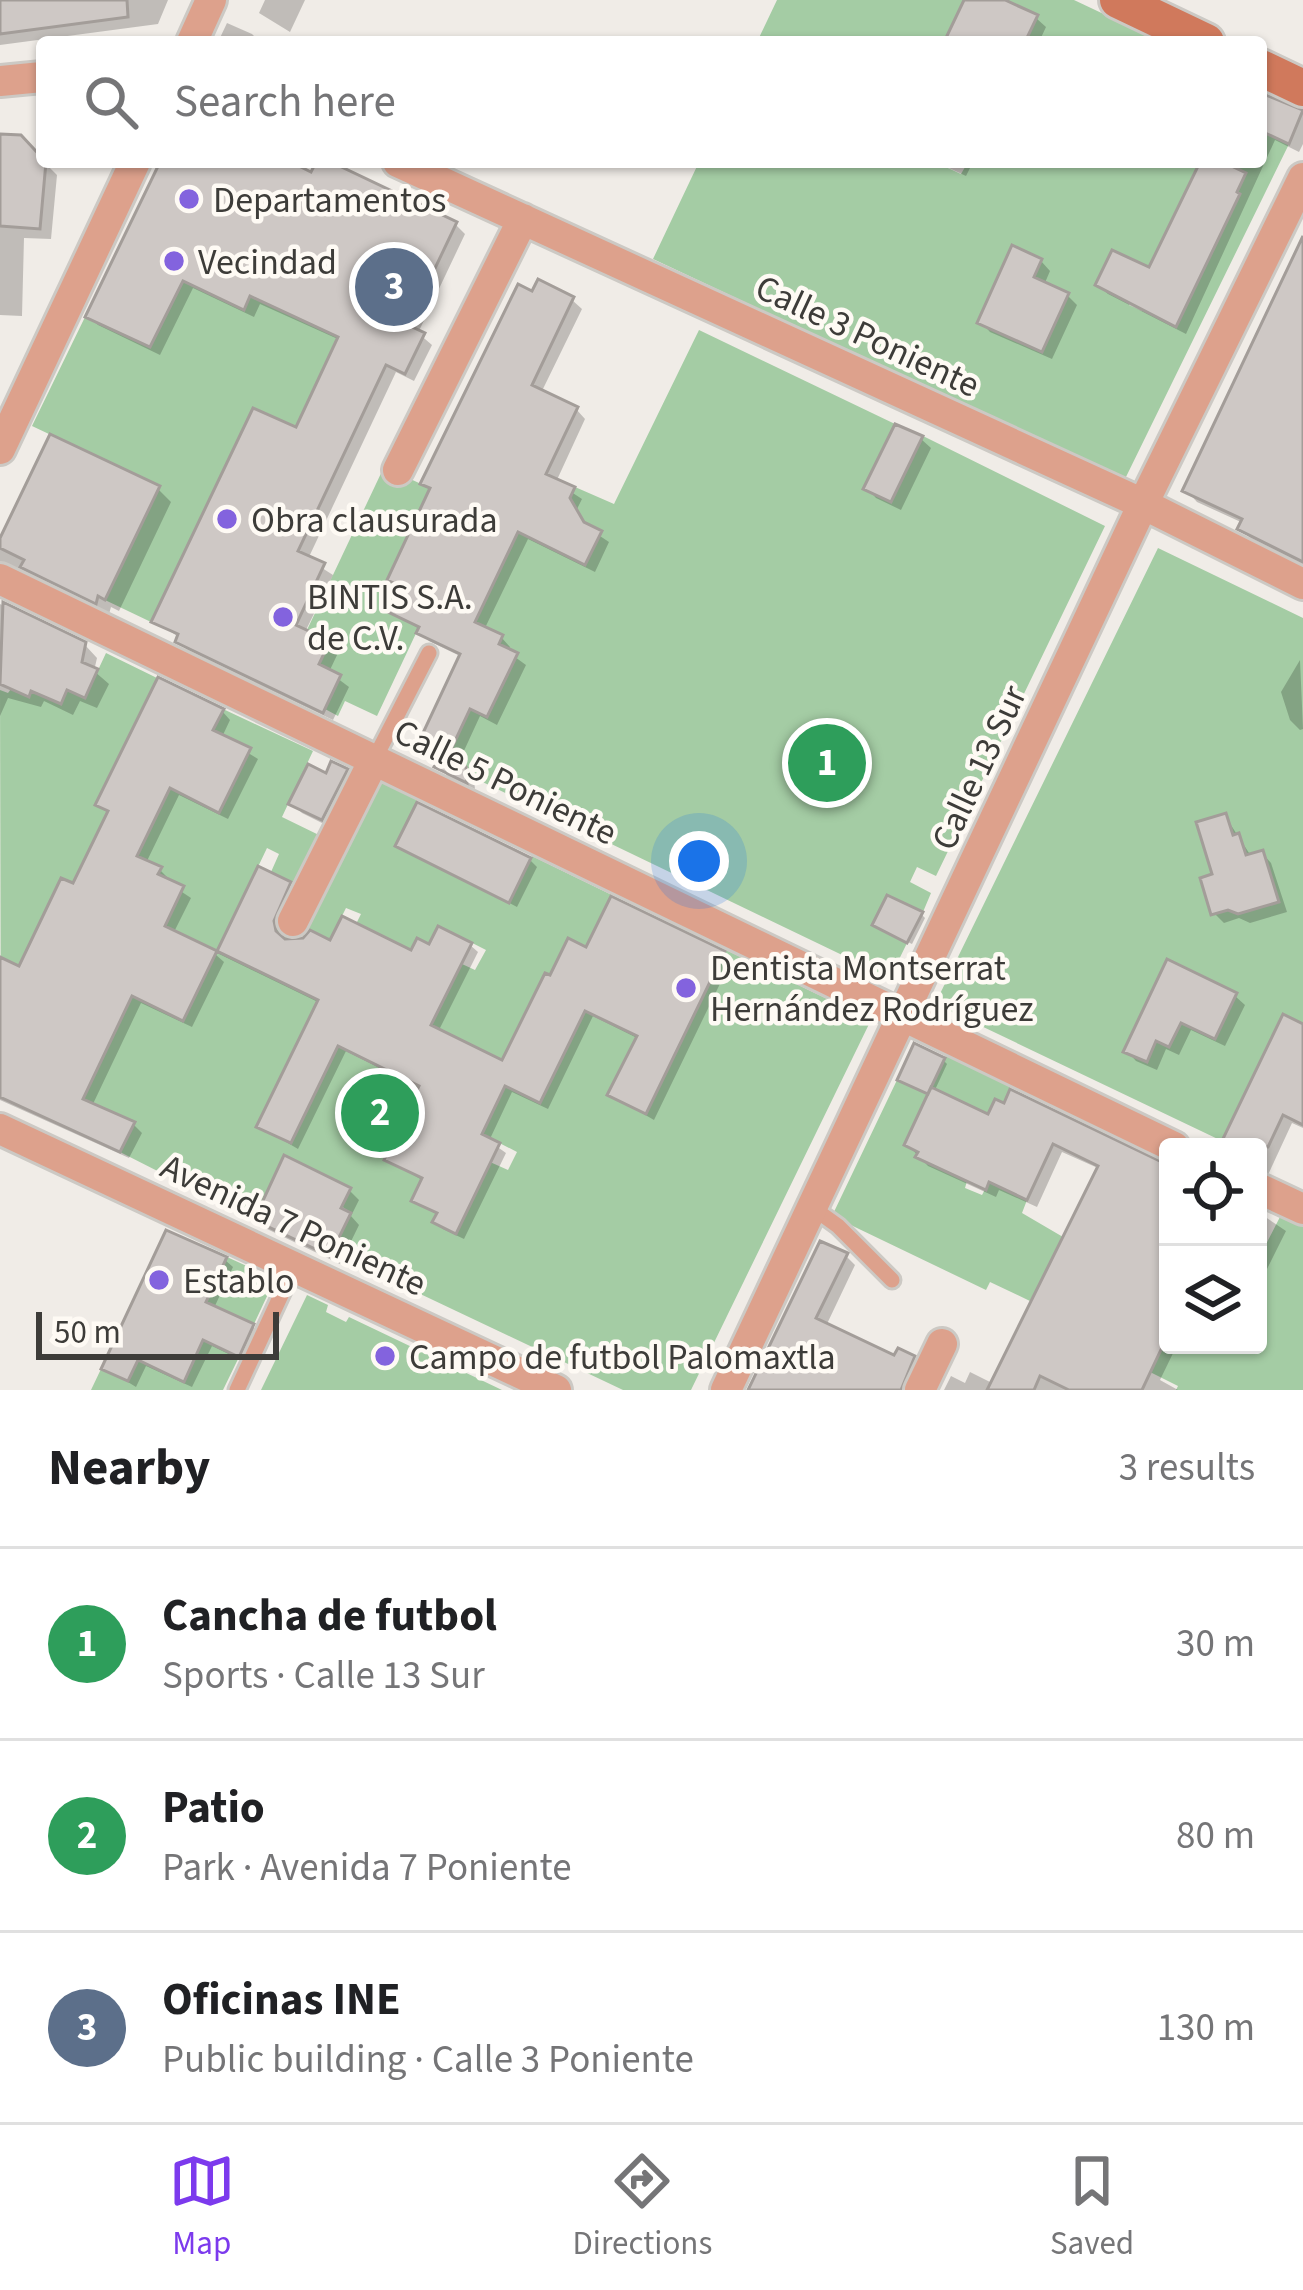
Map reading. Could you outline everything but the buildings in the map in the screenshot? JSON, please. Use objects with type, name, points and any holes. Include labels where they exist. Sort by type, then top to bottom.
[{"type":"street","points":[[195,36],[211,0]]},
{"type":"street","points":[[1118,0],[1193,36]]},
{"type":"street","points":[[1267,71],[1303,88]]},
{"type":"street","points":[[0,81],[36,78]]},
{"type":"street","points":[[0,449],[133,168]]},
{"type":"street","name":"Calle 3 Poniente","points":[[411,168],[1143,504],[1303,584]]},
{"type":"street","name":"Calle 13 Sur","points":[[726,1390],[1143,504],[1303,178]]},
{"type":"street","points":[[398,470],[523,220]]},
{"type":"street","name":"Calle 5 Poniente","points":[[0,579],[1159,1140]]},
{"type":"street","points":[[293,921],[374,760]]},
{"type":"street","name":"Avenida 7 Poniente","points":[[0,1129],[556,1390]]},
{"type":"street","points":[[1267,1192],[1303,1209]]},
{"type":"street","points":[[920,1390],[942,1344]]},
{"type":"lane","points":[[374,760],[429,653]]},
{"type":"lane","points":[[813,1208],[892,1280]]},
{"type":"lane","points":[[238,1390],[294,1267]]},
{"type":"green space","points":[[777,0],[964,0],[947,36],[760,36]]},
{"type":"green space","points":[[1006,0],[1074,0],[1150,36],[1028,36],[1037,15]]},
{"type":"green space","points":[[1267,134],[1289,144],[1124,481],[653,259],[696,168],[948,168],[961,174],[964,168],[1267,168]],"holes":[[[1112,250],[1174,279],[1142,311],[1129,305],[1100,275]]]},
{"type":"green space","points":[[183,281],[243,310],[256,284],[338,337],[296,427],[253,409],[151,622],[105,600],[159,486],[32,426],[85,317],[150,347]]},
{"type":"green space","points":[[699,330],[895,424],[863,488],[890,502],[923,436],[1105,526],[936,876],[917,867],[910,882],[931,893],[923,912],[887,895],[873,924],[907,943],[890,978],[466,774],[468,768],[446,758],[470,709],[488,717],[518,654],[499,644],[502,634],[475,622],[512,544],[468,523],[518,531],[585,564],[583,522],[566,505],[575,487],[614,504]]},
{"type":"green space","points":[[384,467],[430,488],[387,579],[400,586],[388,612],[419,627],[377,716],[345,701],[338,716],[325,709],[341,675],[319,664],[330,641],[307,630]]},
{"type":"green space","points":[[1158,548],[1303,618],[1303,1024],[1282,1015],[1223,1138],[935,1004]],"holes":[[[1167,960],[1180,1024],[1170,1046],[1156,1041],[1146,1062],[1123,1051]]]},
{"type":"green space","points":[[106,653],[157,678],[96,805],[133,823],[198,730],[220,812],[251,748],[213,730],[223,709],[313,751],[282,817],[323,837],[299,886],[271,872],[279,854],[267,848],[238,909],[290,934],[269,976],[318,1000],[257,1127],[291,1143],[338,1046],[376,1065],[392,1034],[462,964],[475,970],[486,950],[439,926],[429,944],[417,938],[373,1025],[353,930],[361,914],[346,908],[330,940],[341,953],[292,930],[370,775],[418,799],[396,845],[509,902],[532,856],[612,895],[586,947],[569,939],[550,975],[544,974],[520,1026],[585,1011],[609,1022],[642,982],[671,923],[705,940],[608,1095],[645,1114],[726,950],[871,1020],[691,1390],[623,1390],[376,1273],[372,1277],[330,1256],[350,1212],[280,1165],[254,1220],[120,1152],[135,1122],[83,1099],[145,968],[183,1021],[217,952],[165,926],[161,867],[114,903],[17,1105],[1,1097],[0,690],[8,693],[11,689],[28,697],[31,691],[60,704],[67,690],[85,698]],"holes":[[[445,1033],[407,1170],[405,1171],[384,1160]],[[482,1134],[517,1152],[508,1170],[490,1162],[448,1198],[468,1209],[456,1233],[433,1222],[437,1213],[411,1201],[422,1179],[419,1176]]]},
{"type":"green space","points":[[946,1055],[1011,1086],[1004,1103],[988,1114],[931,1087]]},
{"type":"green space","points":[[897,1080],[928,1094],[904,1145],[918,1152],[916,1157],[967,1181],[965,1188],[982,1195],[989,1182],[1027,1200],[1022,1213],[1063,1237],[1075,1303],[1038,1286],[1030,1301],[990,1282],[986,1290],[832,1216]]},
{"type":"green space","points":[[1281,1215],[1303,1225],[1303,1390],[1176,1390],[1178,1386],[1150,1372],[1159,1354],[1267,1354],[1267,1242]]},
{"type":"green space","points":[[227,1257],[275,1279],[254,1324],[206,1302]]},
{"type":"green space","points":[[307,1295],[328,1305],[326,1312],[346,1322],[349,1317],[502,1390],[261,1390]]},
{"type":"green space","points":[[203,1340],[239,1357],[223,1390],[91,1390],[101,1369],[128,1381],[138,1360],[184,1381]]},
{"type":"place","name":"Departamentos","points":[[189,199]]},
{"type":"place","name":"Vecindad","points":[[174,261]]},
{"type":"place","name":"Oficinas INE","points":[[394,287]]},
{"type":"place","name":"Obra clausurada","points":[[227,519]]},
{"type":"place","name":"BINTIS S.A. de C.V.","points":[[283,617]]},
{"type":"place","name":"Cancha de futbol","points":[[827,763]]},
{"type":"place","name":"Dentista Montserrat Hernández Rodríguez","points":[[686,988]]},
{"type":"place","name":"Patio","points":[[380,1113]]},
{"type":"place","name":"Establo","points":[[159,1280]]},
{"type":"place","name":"Campo de futbol Palomaxtla","points":[[385,1356]]}]
